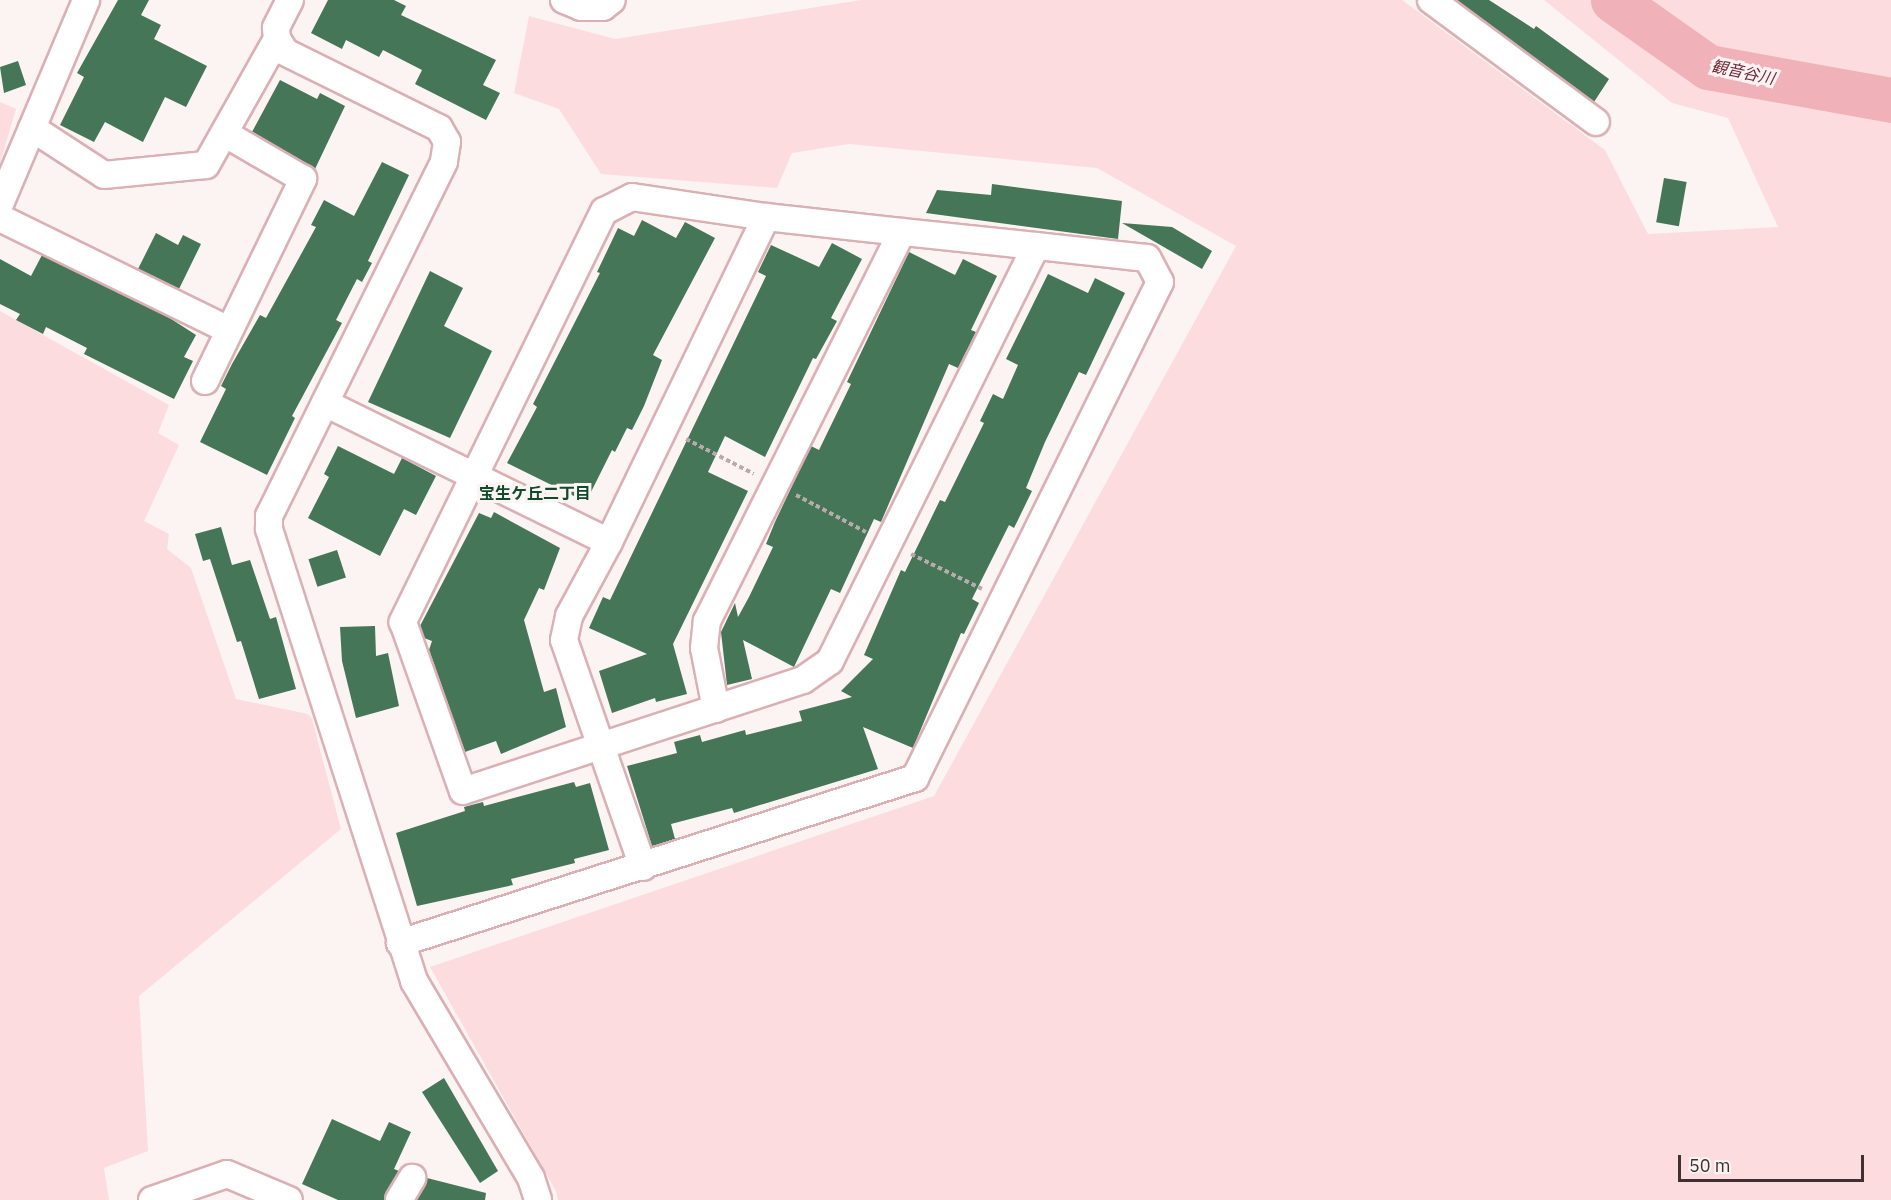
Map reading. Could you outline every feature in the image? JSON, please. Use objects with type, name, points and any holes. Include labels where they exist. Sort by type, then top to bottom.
[{"type":"street","points":[[0,204],[86,0]]},
{"type":"street","points":[[290,0],[276,28],[277,39],[285,52],[439,128],[447,141],[444,162],[269,516],[269,530],[414,981],[531,1178],[538,1200]]},
{"type":"street","points":[[564,0],[592,7],[603,7],[612,0]]},
{"type":"street","points":[[1431,0],[1596,122]]},
{"type":"street","points":[[32,128],[104,175],[206,165],[277,39]]},
{"type":"street","points":[[205,381],[303,178],[224,133]]},
{"type":"street","points":[[400,943],[915,778],[1160,282],[1147,258],[1036,246],[902,232],[766,217],[632,197],[604,211],[403,622],[463,791],[602,748],[803,680],[830,661],[1036,246]]},
{"type":"street","points":[[643,867],[564,640],[569,616],[609,542],[766,217]]},
{"type":"street","points":[[0,218],[229,330]]},
{"type":"street","points":[[716,710],[704,648],[707,621],[902,232]]},
{"type":"street","points":[[325,403],[609,542]]},
{"type":"street","points":[[152,1200],[228,1174],[242,1190],[289,1200]]},
{"type":"street","points":[[399,1200],[412,1178]]},
{"type":"path","points":[[664,428],[1003,599]]},
{"type":"shaded area","points":[[861,0],[1402,0],[1605,150],[1648,234],[1778,227],[1728,118],[1672,103],[1544,0],[1891,0],[1891,1200],[558,1200],[556,1191],[430,967],[934,796],[1236,246],[1097,168],[849,144],[792,153],[777,188],[601,174],[559,109],[514,93],[529,16],[615,39]]},
{"type":"shaded area","points":[[0,102],[16,109],[0,163]]},
{"type":"shaded area","points":[[0,311],[169,405],[158,433],[179,445],[144,521],[169,534],[167,549],[191,568],[236,699],[308,714],[312,719],[341,829],[139,996],[148,1151],[104,1168],[109,1200],[0,1200]]},
{"type":"building","points":[[118,0],[149,0],[141,15],[161,25],[154,39],[207,66],[186,107],[165,97],[143,142],[105,122],[94,142],[60,125],[84,77],[77,73]]},
{"type":"building","points":[[328,0],[394,0],[406,6],[401,15],[496,60],[483,85],[500,93],[486,120],[415,84],[422,70],[383,50],[379,57],[346,40],[342,49],[311,33]]},
{"type":"building","points":[[1456,0],[1489,0],[1534,29],[1536,26],[1609,79],[1594,102]]},
{"type":"building","points":[[18,61],[26,85],[4,93],[0,67]]},
{"type":"building","points":[[280,80],[317,99],[320,93],[345,106],[315,169],[252,132]]},
{"type":"building","points":[[382,162],[409,175],[368,261],[372,263],[362,282],[357,279],[336,320],[342,323],[292,416],[295,418],[267,475],[200,442],[226,389],[221,386],[232,364],[260,315],[266,318],[316,227],[311,225],[324,200],[354,216]]},
{"type":"building","points":[[1664,178],[1687,182],[1679,226],[1656,222]]},
{"type":"building","points":[[992,184],[1122,201],[1118,239],[926,213],[937,190],[991,195]]},
{"type":"building","points":[[642,220],[676,238],[685,222],[715,238],[653,355],[662,360],[644,406],[632,430],[627,428],[615,452],[612,450],[586,502],[507,463],[537,407],[533,404],[600,273],[597,272],[618,228],[634,236]]},
{"type":"building","points":[[1122,223],[1172,227],[1212,251],[1202,269]]},
{"type":"building","points":[[156,233],[178,245],[183,235],[201,244],[179,289],[138,269]]},
{"type":"building","points":[[832,243],[862,259],[831,318],[837,321],[816,359],[813,358],[765,457],[725,436],[708,472],[748,491],[673,644],[687,694],[656,702],[655,698],[612,713],[599,671],[647,654],[589,628],[603,597],[610,600],[766,276],[758,272],[771,245],[819,267]]},
{"type":"building","points":[[909,252],[955,275],[963,259],[997,276],[971,330],[976,332],[958,368],[949,364],[881,522],[874,519],[840,593],[831,589],[794,667],[743,640],[752,679],[727,685],[721,632],[735,603],[738,617],[749,597],[773,547],[766,544],[775,522],[811,446],[819,450],[851,384],[847,382]]},
{"type":"building","points":[[42,255],[165,315],[196,335],[184,357],[193,361],[174,399],[84,354],[87,348],[46,327],[43,334],[16,320],[20,314],[0,304],[0,259],[31,276]]},
{"type":"building","points":[[430,271],[463,288],[444,326],[492,351],[450,438],[368,402]]},
{"type":"building","points":[[1048,274],[1088,293],[1095,278],[1125,293],[1086,375],[1079,372],[1045,442],[1026,488],[1032,491],[1014,528],[1009,525],[972,599],[979,603],[964,634],[961,633],[913,748],[863,727],[878,769],[734,813],[732,808],[671,824],[675,839],[652,846],[627,766],[677,753],[674,742],[700,735],[702,742],[745,730],[746,735],[802,721],[799,711],[852,697],[841,691],[873,659],[864,655],[901,570],[905,572],[940,500],[945,502],[984,423],[980,421],[993,394],[1003,399],[1018,365],[1006,359]]},
{"type":"building","points":[[338,446],[394,474],[402,458],[436,476],[416,515],[404,509],[380,556],[308,518],[329,477],[324,474]]},
{"type":"building","points":[[494,512],[560,548],[544,590],[539,588],[524,620],[544,692],[556,688],[566,727],[501,754],[496,741],[465,752],[429,650],[432,641],[424,638],[420,626],[479,513],[491,518]]},
{"type":"building","points":[[221,527],[232,565],[250,560],[270,619],[276,617],[296,689],[259,699],[241,641],[237,642],[210,559],[203,561],[195,534]]},
{"type":"building","points":[[337,550],[346,578],[317,587],[308,559]]},
{"type":"building","points":[[375,626],[376,656],[388,653],[399,706],[356,718],[342,661],[340,627]]},
{"type":"building","points":[[574,782],[576,787],[590,783],[609,850],[574,859],[575,863],[511,879],[513,885],[417,906],[396,833],[465,811],[464,807],[483,802],[484,806]]},
{"type":"building","points":[[444,1078],[498,1171],[480,1183],[422,1092]]},
{"type":"building","points":[[332,1119],[380,1141],[389,1122],[411,1132],[394,1169],[399,1171],[384,1200],[338,1200],[302,1184]]},
{"type":"building","points":[[427,1178],[486,1193],[485,1200],[416,1200]]},
{"type":"waterway","name":"観音谷川","points":[[1613,0],[1708,67],[1891,100]]},
{"type":"district","name":"宝生ケ丘二丁目","points":[[535,493]]}]
